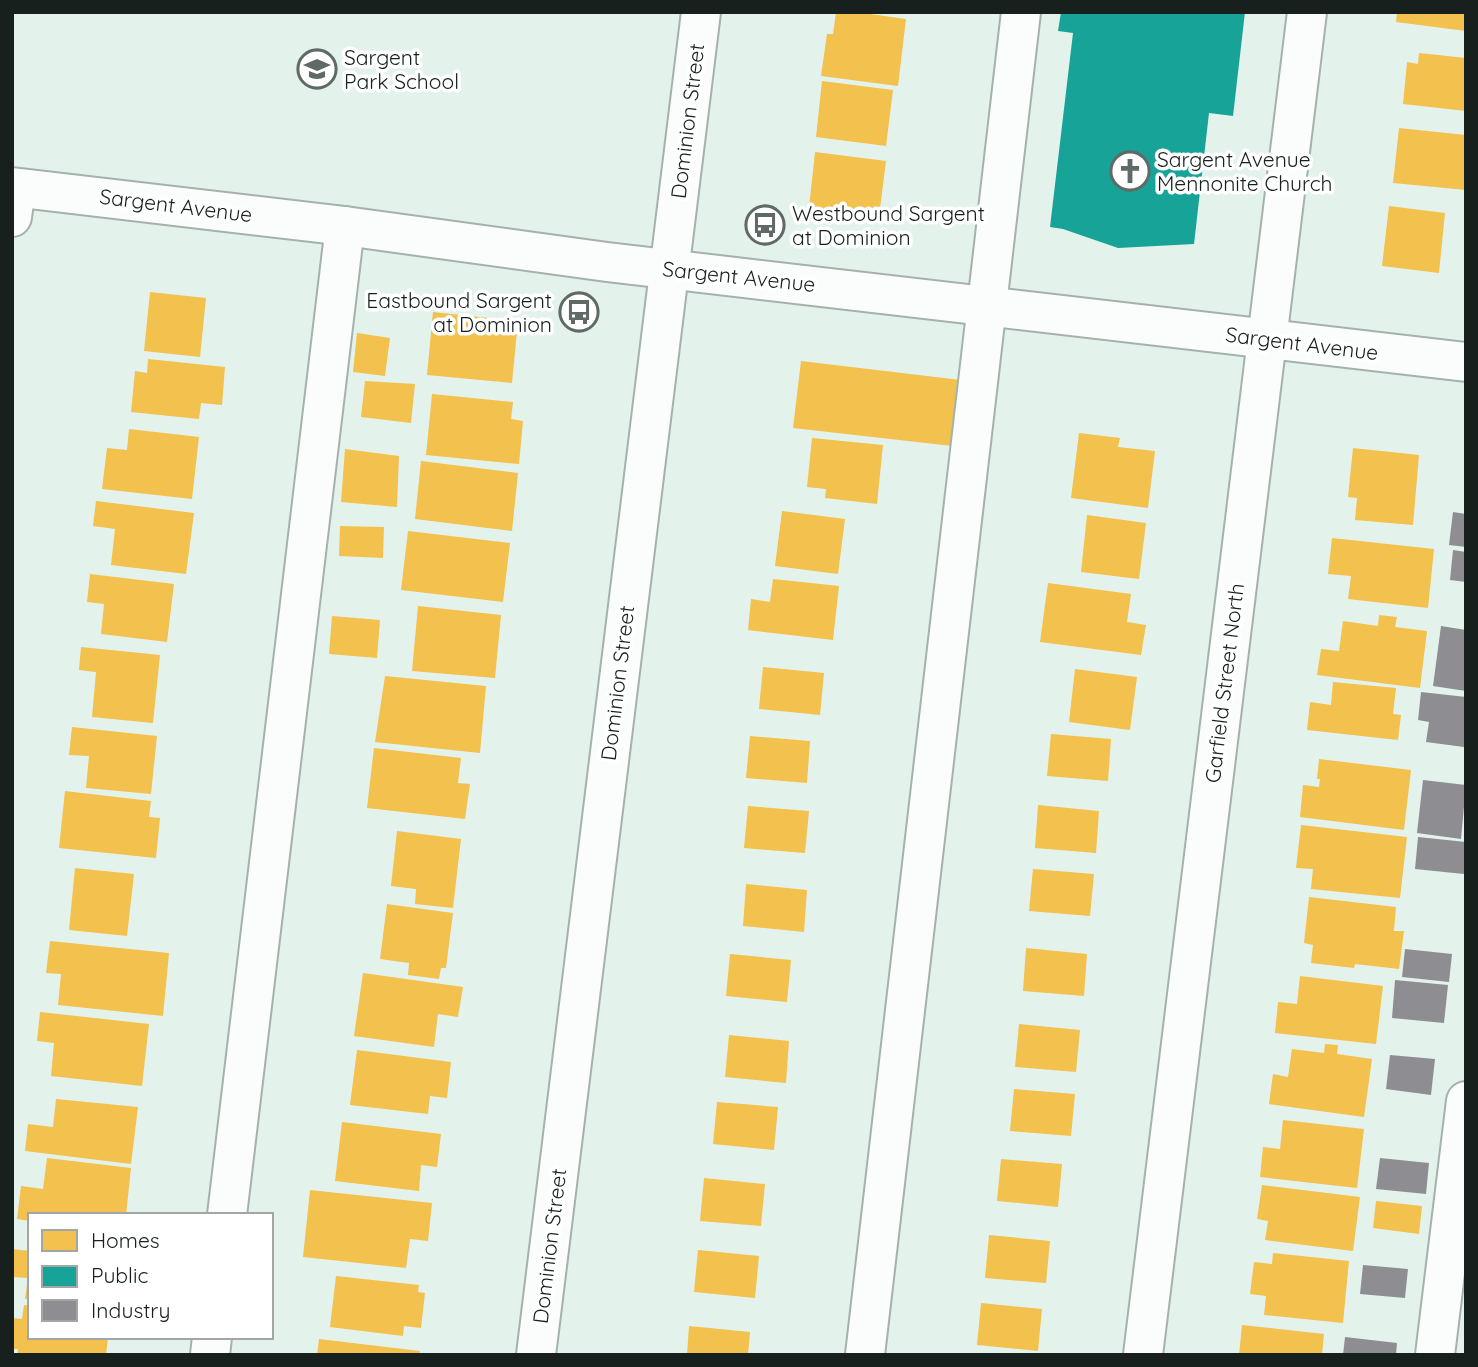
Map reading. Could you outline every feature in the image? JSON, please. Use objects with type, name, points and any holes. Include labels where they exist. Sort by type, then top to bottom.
[{"type":"street","name":"Dominion Street","points":[[536,1355],[701,12]]},
{"type":"street","points":[[865,1355],[1021,12]]},
{"type":"street","name":"Garfield Street North","points":[[1143,1355],[1307,12]]},
{"type":"street","name":"Sargent Avenue","points":[[13,197],[345,226],[669,268],[1466,362]]},
{"type":"street","points":[[227,1213],[345,226]]},
{"type":"street","points":[[1435,1355],[1466,1101]]},
{"type":"building: Homes","points":[[836,12],[906,19],[898,86],[821,76],[827,34],[833,34]]},
{"type":"building: Homes","points":[[1397,12],[1466,12],[1466,31],[1396,22]]},
{"type":"building: Homes","points":[[1419,53],[1466,58],[1466,111],[1403,104],[1407,62],[1418,64]]},
{"type":"building: Homes","points":[[822,81],[893,90],[886,146],[816,137]]},
{"type":"building: Homes","points":[[1399,128],[1466,135],[1466,190],[1393,183]]},
{"type":"building: Homes","points":[[815,152],[886,161],[879,217],[809,208]]},
{"type":"building: Homes","points":[[1389,206],[1445,213],[1439,273],[1382,266]]},
{"type":"building: Homes","points":[[150,292],[206,298],[200,357],[144,351]]},
{"type":"building: Homes","points":[[433,312],[518,321],[512,383],[427,375]]},
{"type":"building: Homes","points":[[357,333],[390,338],[385,376],[353,372]]},
{"type":"building: Homes","points":[[148,359],[225,367],[222,405],[201,403],[199,419],[131,412],[135,371],[147,373]]},
{"type":"building: Homes","points":[[801,361],[969,381],[961,447],[793,428]]},
{"type":"building: Homes","points":[[365,381],[415,384],[411,423],[361,417]]},
{"type":"building: Homes","points":[[432,394],[513,402],[511,419],[523,421],[519,464],[426,455]]},
{"type":"building: Homes","points":[[129,429],[199,437],[192,499],[102,489],[107,448],[127,450]]},
{"type":"building: Homes","points":[[1079,433],[1120,438],[1118,447],[1155,451],[1148,508],[1071,498]]},
{"type":"building: Homes","points":[[812,438],[883,445],[877,504],[825,498],[826,489],[807,487]]},
{"type":"building: Homes","points":[[1353,448],[1419,455],[1413,525],[1355,520],[1357,498],[1348,497]]},
{"type":"building: Homes","points":[[345,449],[399,456],[397,507],[341,502]]},
{"type":"building: Homes","points":[[421,461],[518,473],[512,531],[415,519]]},
{"type":"building: Homes","points":[[96,501],[194,513],[186,574],[111,565],[115,529],[93,526]]},
{"type":"building: Homes","points":[[782,511],[845,519],[838,574],[775,566]]},
{"type":"building: Homes","points":[[1087,515],[1146,523],[1139,579],[1081,572]]},
{"type":"building: Homes","points":[[340,526],[384,527],[383,558],[339,556]]},
{"type":"building: Homes","points":[[408,531],[510,543],[503,602],[401,590]]},
{"type":"building: Homes","points":[[1332,538],[1434,549],[1428,608],[1348,599],[1351,576],[1328,574]]},
{"type":"building: Homes","points":[[90,574],[174,584],[167,642],[101,634],[104,604],[87,602]]},
{"type":"building: Homes","points":[[773,579],[839,586],[833,640],[748,630],[751,599],[770,602]]},
{"type":"building: Homes","points":[[1048,583],[1131,594],[1127,622],[1146,625],[1141,655],[1040,642]]},
{"type":"building: Homes","points":[[418,606],[501,615],[495,678],[412,671]]},
{"type":"building: Homes","points":[[1379,615],[1397,617],[1395,627],[1427,631],[1420,688],[1317,675],[1321,649],[1339,651],[1343,621],[1378,626]]},
{"type":"building: Homes","points":[[332,616],[380,620],[377,658],[329,654]]},
{"type":"building: Homes","points":[[81,647],[160,655],[153,723],[92,717],[96,672],[79,670]]},
{"type":"building: Homes","points":[[763,667],[824,673],[820,715],[759,709]]},
{"type":"building: Homes","points":[[1075,669],[1137,677],[1130,730],[1069,722]]},
{"type":"building: Homes","points":[[385,676],[486,686],[480,753],[375,742]]},
{"type":"building: Homes","points":[[1333,682],[1396,688],[1393,714],[1401,715],[1398,740],[1307,730],[1310,702],[1331,705]]},
{"type":"building: Homes","points":[[72,727],[157,736],[151,794],[86,788],[89,756],[69,755]]},
{"type":"building: Homes","points":[[1051,734],[1111,739],[1108,781],[1047,776]]},
{"type":"building: Homes","points":[[750,736],[810,741],[807,783],[746,778]]},
{"type":"building: Homes","points":[[374,748],[461,758],[458,783],[470,784],[465,819],[367,808]]},
{"type":"building: Homes","points":[[1319,759],[1411,770],[1404,830],[1300,817],[1303,785],[1319,787]]},
{"type":"building: Homes","points":[[65,791],[151,801],[149,817],[160,818],[156,858],[59,848]]},
{"type":"building: Homes","points":[[1038,805],[1099,811],[1096,853],[1035,848]]},
{"type":"building: Homes","points":[[748,806],[809,811],[805,853],[744,848]]},
{"type":"building: Homes","points":[[1301,825],[1407,837],[1400,898],[1311,889],[1313,869],[1296,868]]},
{"type":"building: Homes","points":[[397,831],[461,839],[453,908],[415,904],[416,889],[391,886]]},
{"type":"building: Homes","points":[[75,868],[134,874],[127,936],[69,930]]},
{"type":"building: Homes","points":[[1033,869],[1094,874],[1090,916],[1029,911]]},
{"type":"building: Homes","points":[[746,884],[807,890],[804,932],[743,926]]},
{"type":"building: Homes","points":[[1309,897],[1396,907],[1394,931],[1404,931],[1399,969],[1311,963],[1313,945],[1304,943]]},
{"type":"building: Homes","points":[[387,904],[453,913],[446,968],[441,968],[439,979],[408,975],[409,963],[380,959]]},
{"type":"building: Homes","points":[[50,941],[169,953],[163,1016],[58,1005],[61,974],[46,973]]},
{"type":"building: Homes","points":[[1026,948],[1087,954],[1084,996],[1023,991]]},
{"type":"building: Homes","points":[[730,954],[791,960],[787,1002],[726,996]]},
{"type":"building: Homes","points":[[363,973],[463,987],[458,1017],[438,1014],[434,1047],[354,1036]]},
{"type":"building: Homes","points":[[1300,976],[1383,986],[1376,1044],[1275,1033],[1278,1002],[1297,1004]]},
{"type":"building: Homes","points":[[40,1012],[149,1024],[142,1086],[51,1076],[54,1043],[37,1041]]},
{"type":"building: Homes","points":[[1019,1024],[1080,1030],[1076,1072],[1015,1067]]},
{"type":"building: Homes","points":[[729,1035],[789,1041],[786,1083],[725,1077]]},
{"type":"building: Homes","points":[[1325,1044],[1338,1045],[1337,1054],[1372,1059],[1364,1117],[1269,1104],[1273,1074],[1288,1077],[1292,1049],[1324,1053]]},
{"type":"building: Homes","points":[[357,1050],[451,1062],[447,1098],[430,1096],[428,1114],[350,1105]]},
{"type":"building: Homes","points":[[1014,1089],[1075,1094],[1071,1136],[1010,1131]]},
{"type":"building: Homes","points":[[56,1099],[138,1107],[131,1164],[25,1151],[28,1124],[53,1127]]},
{"type":"building: Homes","points":[[717,1102],[778,1107],[774,1150],[713,1144]]},
{"type":"building: Homes","points":[[1283,1120],[1364,1129],[1357,1188],[1260,1177],[1263,1147],[1280,1149]]},
{"type":"building: Homes","points":[[342,1122],[441,1134],[437,1167],[421,1165],[419,1191],[335,1181]]},
{"type":"building: Homes","points":[[47,1158],[131,1168],[126,1213],[28,1213],[28,1221],[17,1219],[21,1186],[43,1189]]},
{"type":"building: Homes","points":[[1001,1159],[1062,1164],[1058,1207],[997,1201]]},
{"type":"building: Homes","points":[[704,1178],[765,1184],[761,1226],[700,1221]]},
{"type":"building: Homes","points":[[1262,1185],[1360,1197],[1353,1251],[1265,1240],[1268,1221],[1257,1219]]},
{"type":"building: Homes","points":[[310,1190],[432,1203],[428,1241],[410,1239],[406,1268],[303,1257]]},
{"type":"building: Homes","points":[[1376,1201],[1422,1206],[1419,1234],[1373,1228]]},
{"type":"building: Homes","points":[[989,1235],[1050,1241],[1046,1283],[985,1278]]},
{"type":"building: Homes","points":[[12,1249],[28,1251],[28,1278],[12,1277]]},
{"type":"building: Homes","points":[[698,1250],[759,1256],[755,1298],[694,1292]]},
{"type":"building: Homes","points":[[1273,1253],[1349,1261],[1343,1323],[1264,1315],[1266,1296],[1250,1294],[1254,1262],[1272,1264]]},
{"type":"building: Homes","points":[[336,1276],[419,1285],[418,1292],[425,1293],[421,1328],[404,1326],[403,1336],[330,1327]]},
{"type":"building: Homes","points":[[28,1278],[28,1299],[25,1299]]},
{"type":"building: Homes","points":[[981,1303],[1042,1309],[1038,1351],[977,1345]]},
{"type":"building: Homes","points":[[24,1305],[28,1306],[28,1339],[108,1339],[106,1355],[17,1355],[18,1349],[12,1349],[12,1318],[22,1319]]},
{"type":"building: Homes","points":[[1242,1325],[1324,1334],[1322,1355],[1239,1355]]},
{"type":"building: Homes","points":[[689,1326],[750,1332],[748,1355],[687,1355]]},
{"type":"building: Homes","points":[[319,1339],[420,1351],[419,1355],[317,1355]]},
{"type":"building: Public","name":"Sargent Avenue Mennonite Church","points":[[1061,12],[1245,12],[1233,116],[1209,113],[1194,244],[1118,248],[1050,227],[1073,33],[1058,31]]},
{"type":"building: Industry","points":[[1453,512],[1466,514],[1466,547],[1449,545]]},
{"type":"building: Industry","points":[[1453,550],[1466,552],[1466,582],[1450,580]]},
{"type":"building: Industry","points":[[1441,626],[1466,630],[1466,691],[1433,686]]},
{"type":"building: Industry","points":[[1421,692],[1466,697],[1464,747],[1426,742],[1429,722],[1418,720]]},
{"type":"building: Industry","points":[[1423,780],[1466,785],[1461,839],[1417,833]]},
{"type":"building: Industry","points":[[1418,837],[1466,842],[1464,874],[1415,869]]},
{"type":"building: Industry","points":[[1405,949],[1452,954],[1449,982],[1402,977]]},
{"type":"building: Industry","points":[[1395,980],[1448,985],[1444,1023],[1392,1018]]},
{"type":"building: Industry","points":[[1390,1055],[1435,1059],[1431,1095],[1386,1089]]},
{"type":"building: Industry","points":[[1380,1158],[1429,1163],[1426,1194],[1376,1189]]},
{"type":"building: Industry","points":[[1363,1265],[1408,1269],[1405,1298],[1360,1294]]},
{"type":"building: Industry","points":[[1345,1337],[1397,1343],[1396,1355],[1343,1355]]},
{"type":"place","name":"Sargent Park School","points":[[317,69]]},
{"type":"place","name":"Sargent Avenue Mennonite Church","points":[[1130,171]]},
{"type":"place","name":"Westbound Sargent at Dominion","points":[[765,225]]},
{"type":"place","name":"Eastbound Sargent at Dominion","points":[[579,312]]}]
